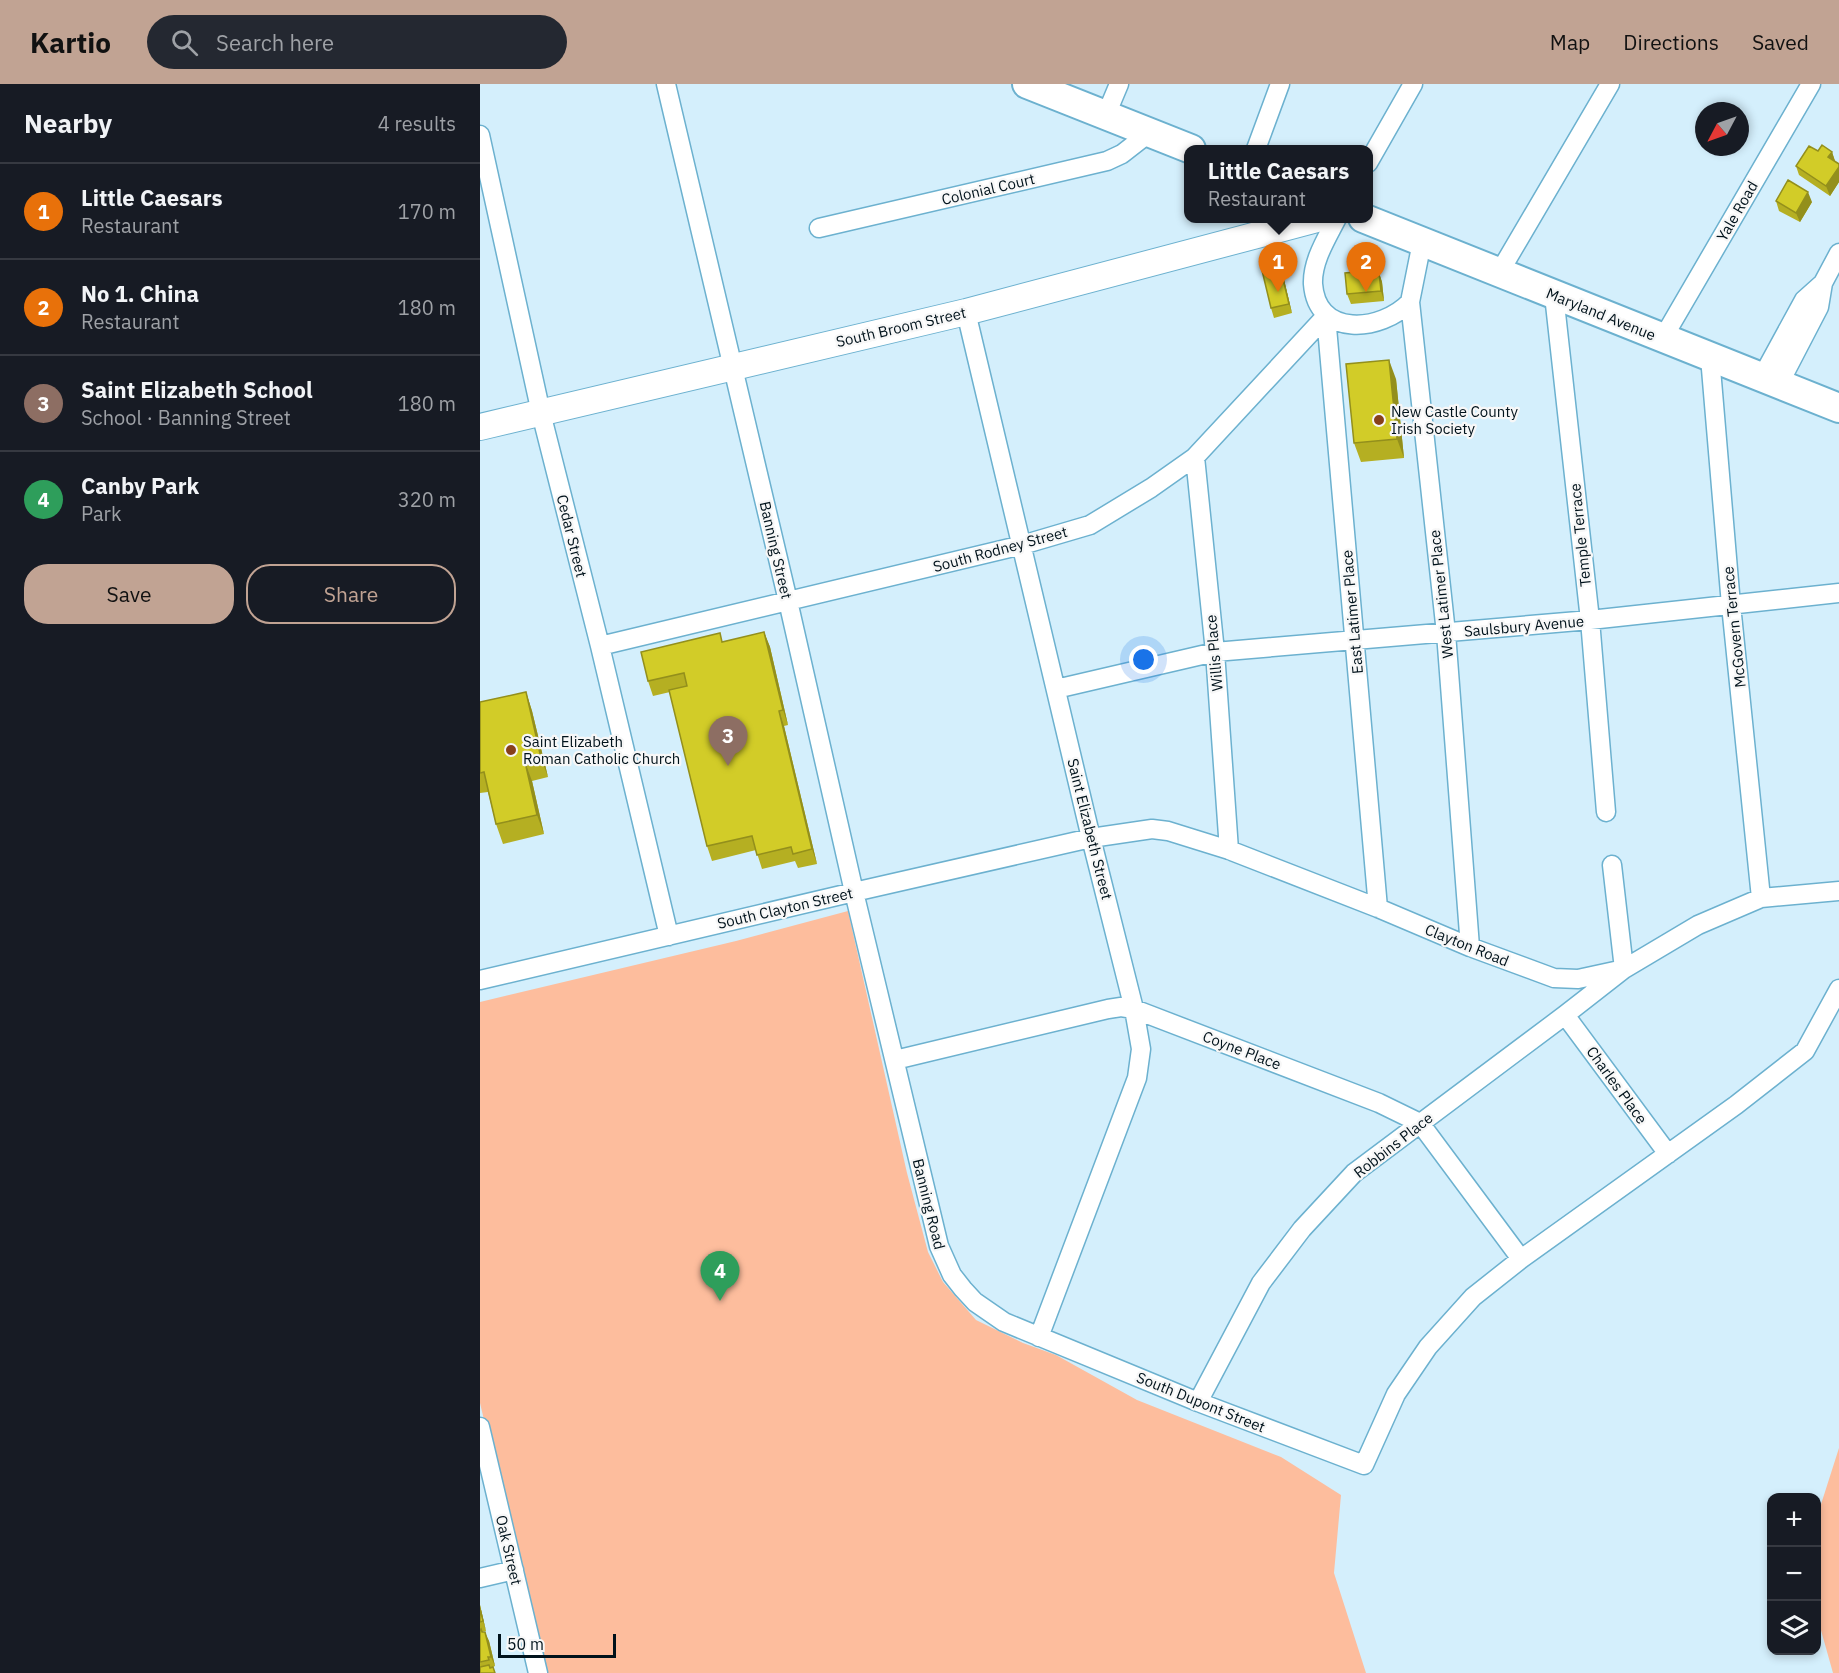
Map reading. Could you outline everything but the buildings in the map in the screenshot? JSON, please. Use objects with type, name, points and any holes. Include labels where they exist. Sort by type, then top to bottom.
[{"type":"main road","points":[[1028,84],[1184,147]]},
{"type":"main road","name":"Maryland Avenue","points":[[1373,223],[1839,408]]},
{"type":"street","name":"Banning Street","points":[[666,84],[895,1060]]},
{"type":"street","points":[[1106,115],[1119,84]]},
{"type":"street","points":[[1258,145],[1280,84]]},
{"type":"street","points":[[1373,154],[1413,84]]},
{"type":"street","points":[[1499,273],[1610,84]]},
{"type":"street","name":"Yale Road","points":[[1663,338],[1811,84]]},
{"type":"street","name":"Colonial Court","points":[[819,228],[1107,161],[1122,154],[1149,133]]},
{"type":"street","name":"Cedar Street","points":[[480,135],[541,412],[669,936]]},
{"type":"street","name":"South Broom Street","points":[[480,427],[966,312],[1306,223]]},
{"type":"street","points":[[1335,223],[1318,257],[1314,271],[1315,295],[1326,316],[1345,323],[1365,324],[1392,316],[1410,302]]},
{"type":"street","name":"West Latimer Place","points":[[1422,242],[1410,302],[1446,633],[1470,947]]},
{"type":"street","points":[[1770,380],[1819,307],[1823,283],[1839,253]]},
{"type":"street","name":"Temple Terrace","points":[[1554,295],[1590,620],[1606,812]]},
{"type":"street","name":"Saint Elizabeth Street","points":[[966,312],[1134,1009],[1141,1049],[1137,1078],[1039,1337]]},
{"type":"street","name":"South Rodney Street","points":[[600,646],[1022,545],[1090,525],[1151,488],[1195,457],[1326,316]]},
{"type":"street","name":"East Latimer Place","points":[[1326,316],[1378,908]]},
{"type":"street","name":"McGovern Terrace","points":[[1710,357],[1731,605],[1761,898]]},
{"type":"street","name":"Willis Place","points":[[1195,457],[1215,652],[1229,850]]},
{"type":"street","name":"Saulsbury Avenue","points":[[1056,689],[1215,652],[1590,620],[1839,593]]},
{"type":"street","name":"Clayton Road","points":[[1091,838],[1152,829],[1168,831],[1229,850],[1378,908],[1470,947],[1554,978],[1578,979],[1624,969],[1698,925],[1761,898],[1839,891]]},
{"type":"street","name":"South Clayton Street","points":[[480,980],[1091,838]]},
{"type":"street","points":[[1612,865],[1624,969]]},
{"type":"street","name":"Robbins Place","points":[[1198,1402],[1261,1283],[1302,1228],[1354,1173],[1624,969]]},
{"type":"street","points":[[1521,1259],[1736,1105],[1805,1050],[1839,988]]},
{"type":"street","name":"Coyne Place","points":[[895,1060],[1108,1009],[1121,1007],[1134,1009],[1379,1103],[1420,1123],[1521,1259]]},
{"type":"street","name":"Charles Place","points":[[1565,1015],[1668,1154]]},
{"type":"street","name":"Banning Road","points":[[895,1060],[944,1259],[952,1275],[975,1302],[1004,1322],[1039,1337]]},
{"type":"street","name":"South Dupont Street","points":[[1039,1337],[1198,1402],[1364,1465],[1396,1394],[1428,1347],[1473,1297],[1521,1259]]},
{"type":"street","name":"Oak Street","points":[[480,1427],[538,1673]]},
{"type":"street","points":[[480,1578],[514,1570]]},
{"type":"shaded area","points":[[848,911],[907,1173],[928,1252],[943,1282],[976,1320],[1023,1343],[1056,1355],[1137,1400],[1281,1457],[1341,1495],[1334,1573],[1366,1673],[544,1673],[480,1403],[480,1002],[736,941]]},
{"type":"shaded area","points":[[1839,1448],[1839,1673],[1833,1673],[1821,1630],[1821,1504]]},
{"type":"place","name":"Little Caesars","points":[[1278,292]]},
{"type":"place","name":"No 1. China","points":[[1366,292]]},
{"type":"place","name":"New Castle County Irish Society","points":[[1379,420]]},
{"type":"place","name":"Saint Elizabeth Roman Catholic Church","points":[[511,750]]},
{"type":"place","name":"Saint Elizabeth School","points":[[728,766]]},
{"type":"place","name":"Canby Park","points":[[720,1301]]}]
